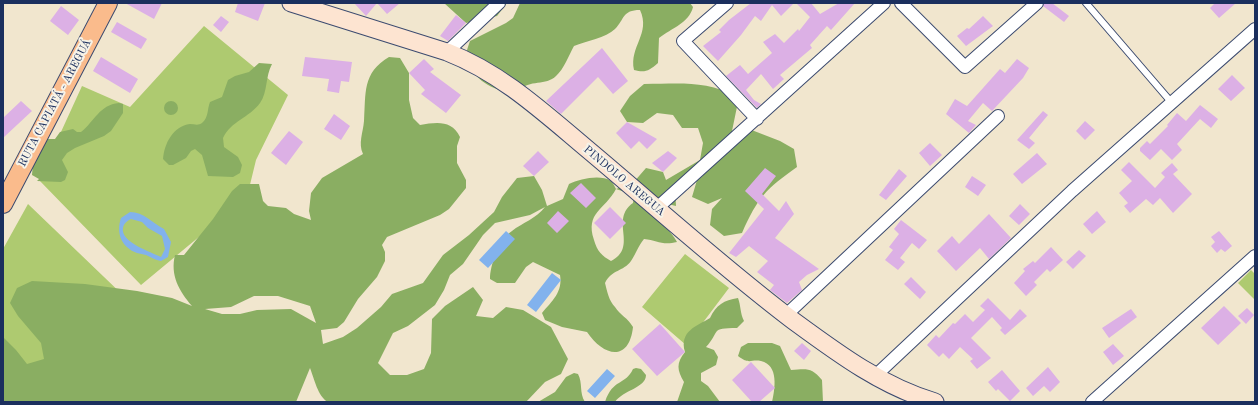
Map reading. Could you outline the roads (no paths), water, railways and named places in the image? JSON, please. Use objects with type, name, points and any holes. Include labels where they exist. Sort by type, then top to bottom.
[{"type":"main road","name":"RUTA CAPIATÁ - AREGUÁ","points":[[4,198],[108,3]]},
{"type":"main road","name":"PINDOLO AREGUA","points":[[291,3],[447,52],[465,59],[501,79],[746,284],[786,314],[874,377],[935,402]]},
{"type":"street","points":[[447,52],[499,3]]},
{"type":"street","points":[[727,3],[683,41],[757,119]]},
{"type":"street","points":[[657,208],[884,3]]},
{"type":"street","points":[[901,3],[965,67],[1037,3]]},
{"type":"street","points":[[874,377],[1072,191],[1255,29]]},
{"type":"street","points":[[786,314],[998,116]]},
{"type":"street","points":[[1092,402],[1255,256]]},
{"type":"lane","points":[[1086,3],[1172,103]]},
{"type":"water","points":[[130,212],[135,212],[164,229],[171,242],[168,257],[159,261],[137,253],[127,247],[121,239],[119,229],[121,218]],"holes":[[[131,219],[142,222],[148,228],[162,236],[165,249],[161,257],[137,246],[126,238],[123,233],[123,226]]]},
{"type":"water","points":[[506,231],[515,239],[488,268],[479,260]]},
{"type":"water","points":[[552,273],[561,280],[536,312],[527,305]]},
{"type":"water","points":[[607,369],[615,376],[595,398],[587,391]]}]
